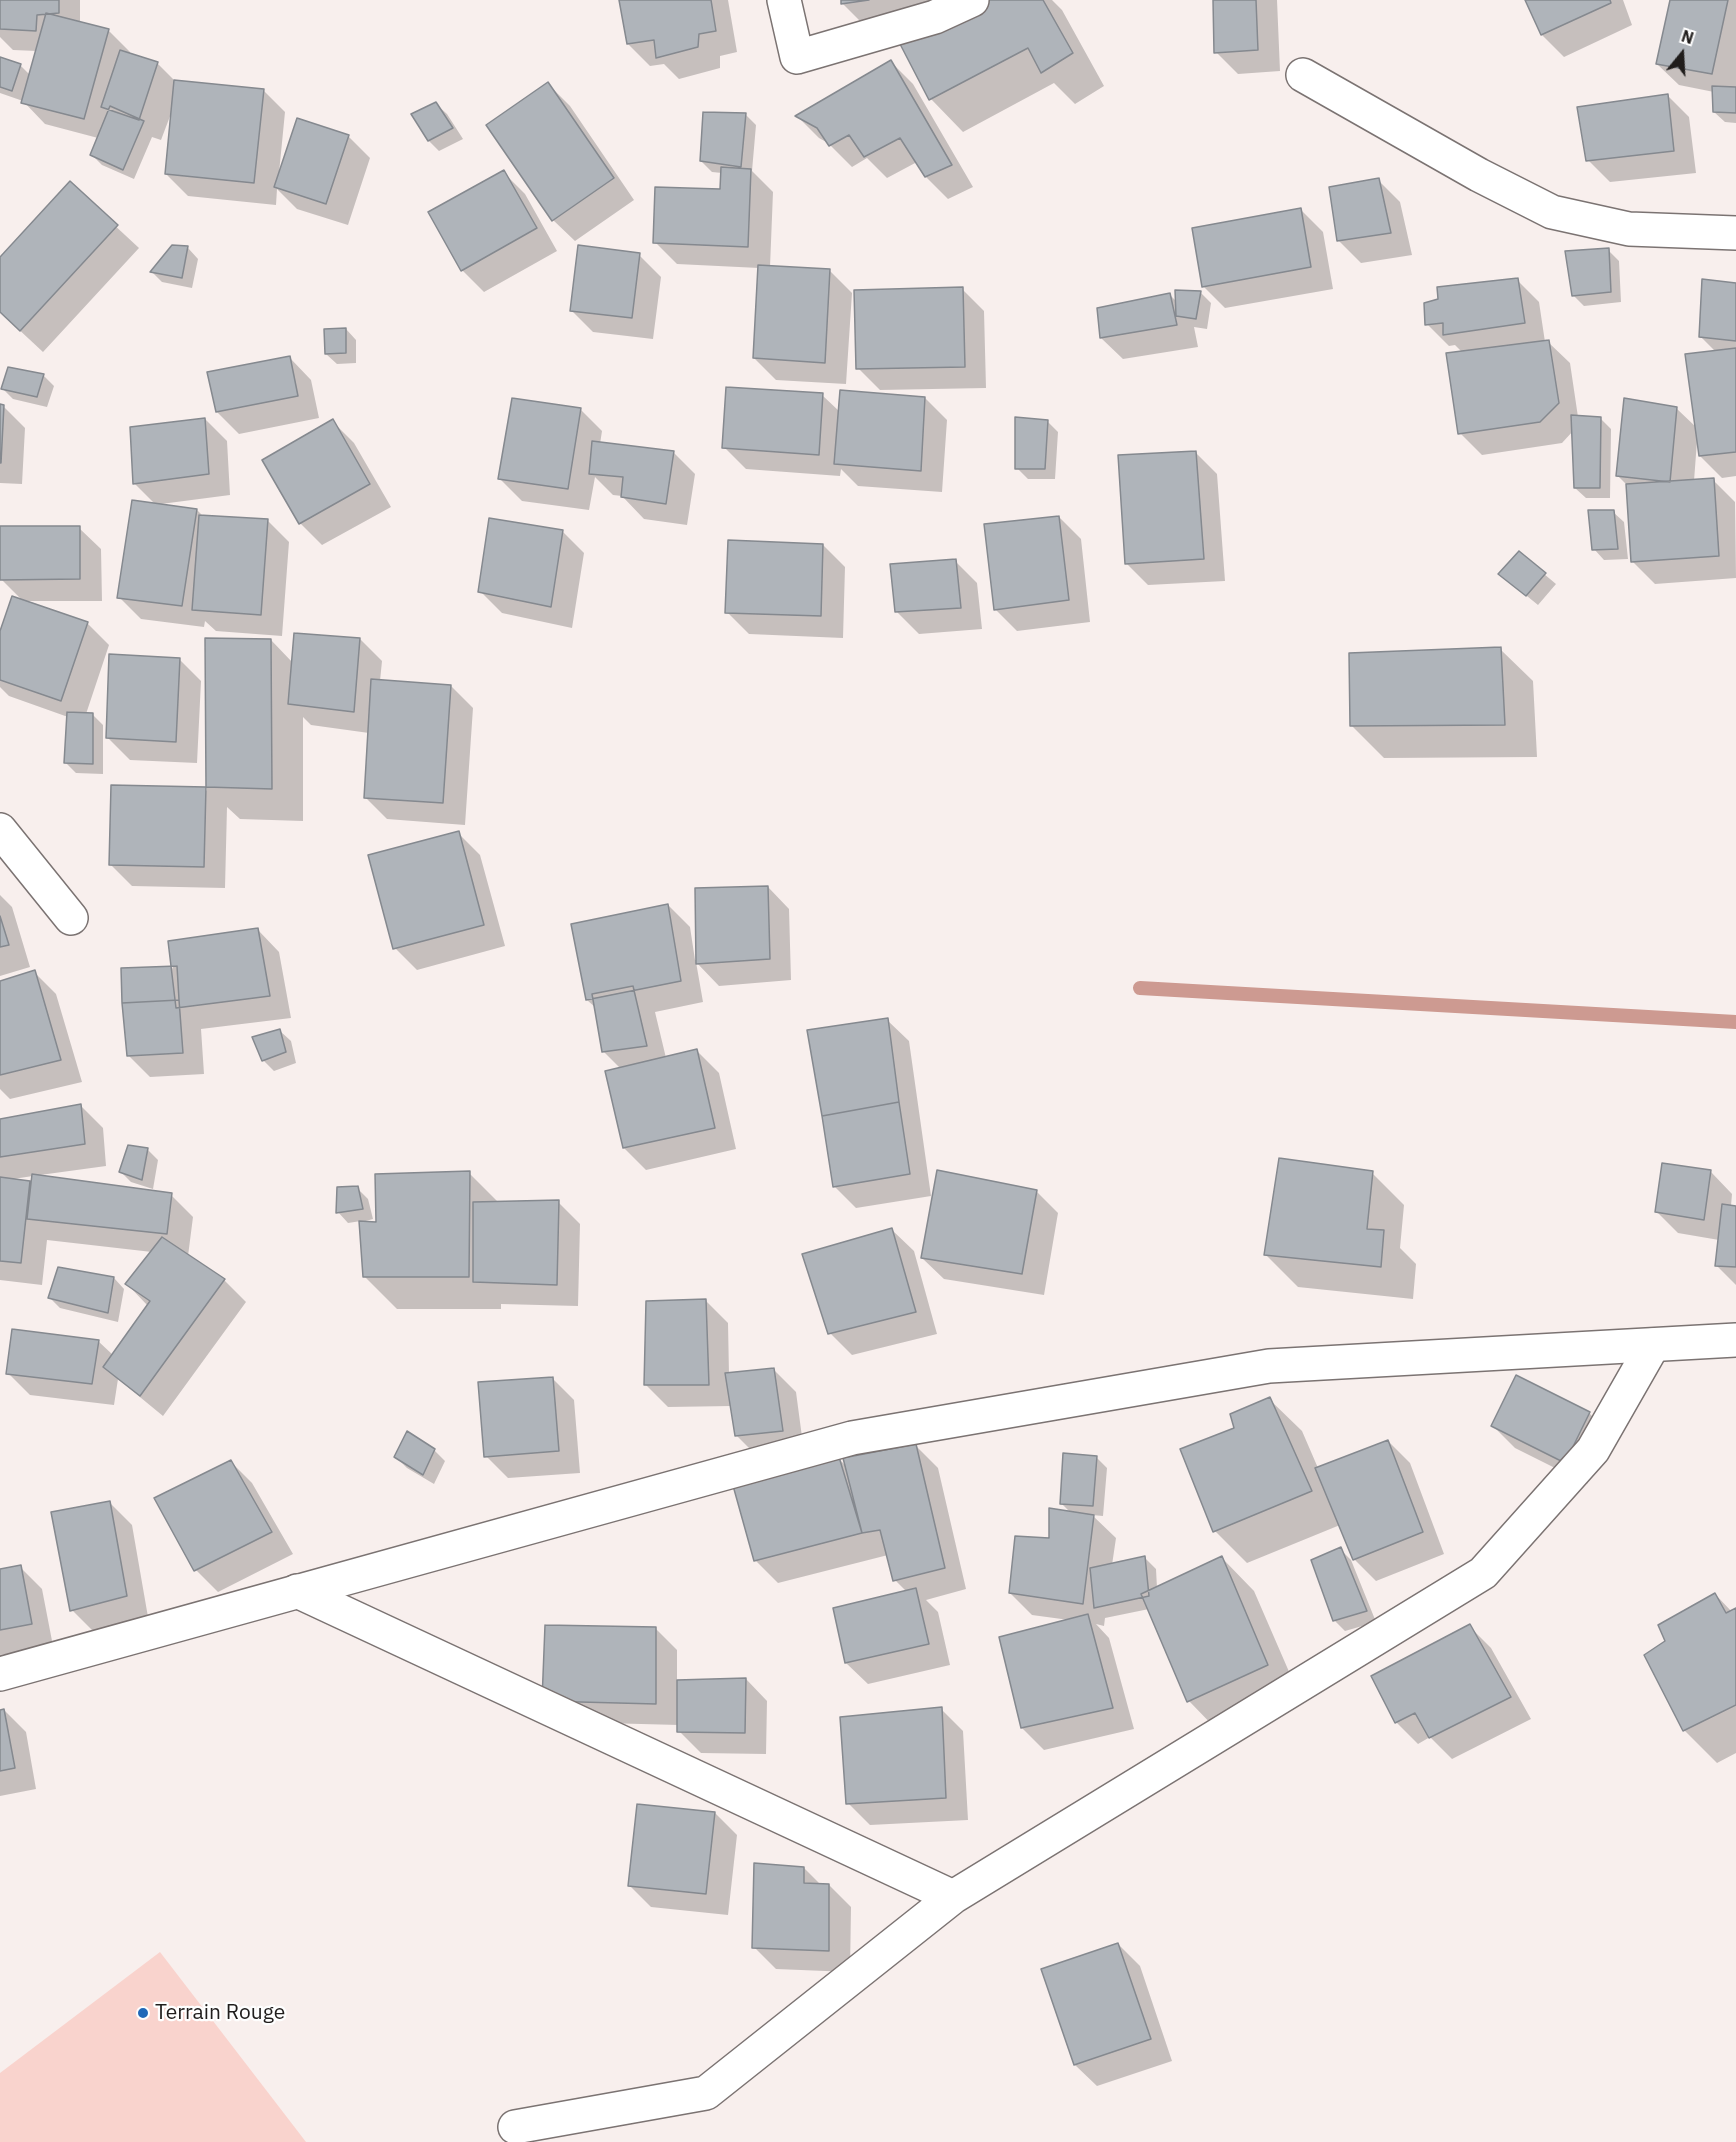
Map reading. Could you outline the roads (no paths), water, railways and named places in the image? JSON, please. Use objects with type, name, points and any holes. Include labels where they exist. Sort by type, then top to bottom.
[{"type":"street","points":[[784,0],[797,57],[935,17],[972,0]]},
{"type":"street","points":[[1303,75],[1479,175],[1552,212],[1629,229],[1736,233]]},
{"type":"street","points":[[0,830],[71,918]]},
{"type":"street","points":[[0,1674],[852,1438],[1269,1366],[1736,1340]]},
{"type":"street","points":[[515,2127],[706,2093],[954,1897],[1483,1574],[1593,1450],[1653,1345]]},
{"type":"street","points":[[297,1592],[954,1897]]},
{"type":"waterway","points":[[1140,988],[1736,1022]]},
{"type":"place","name":"Terrain Rouge","points":[[143,2013]]}]
